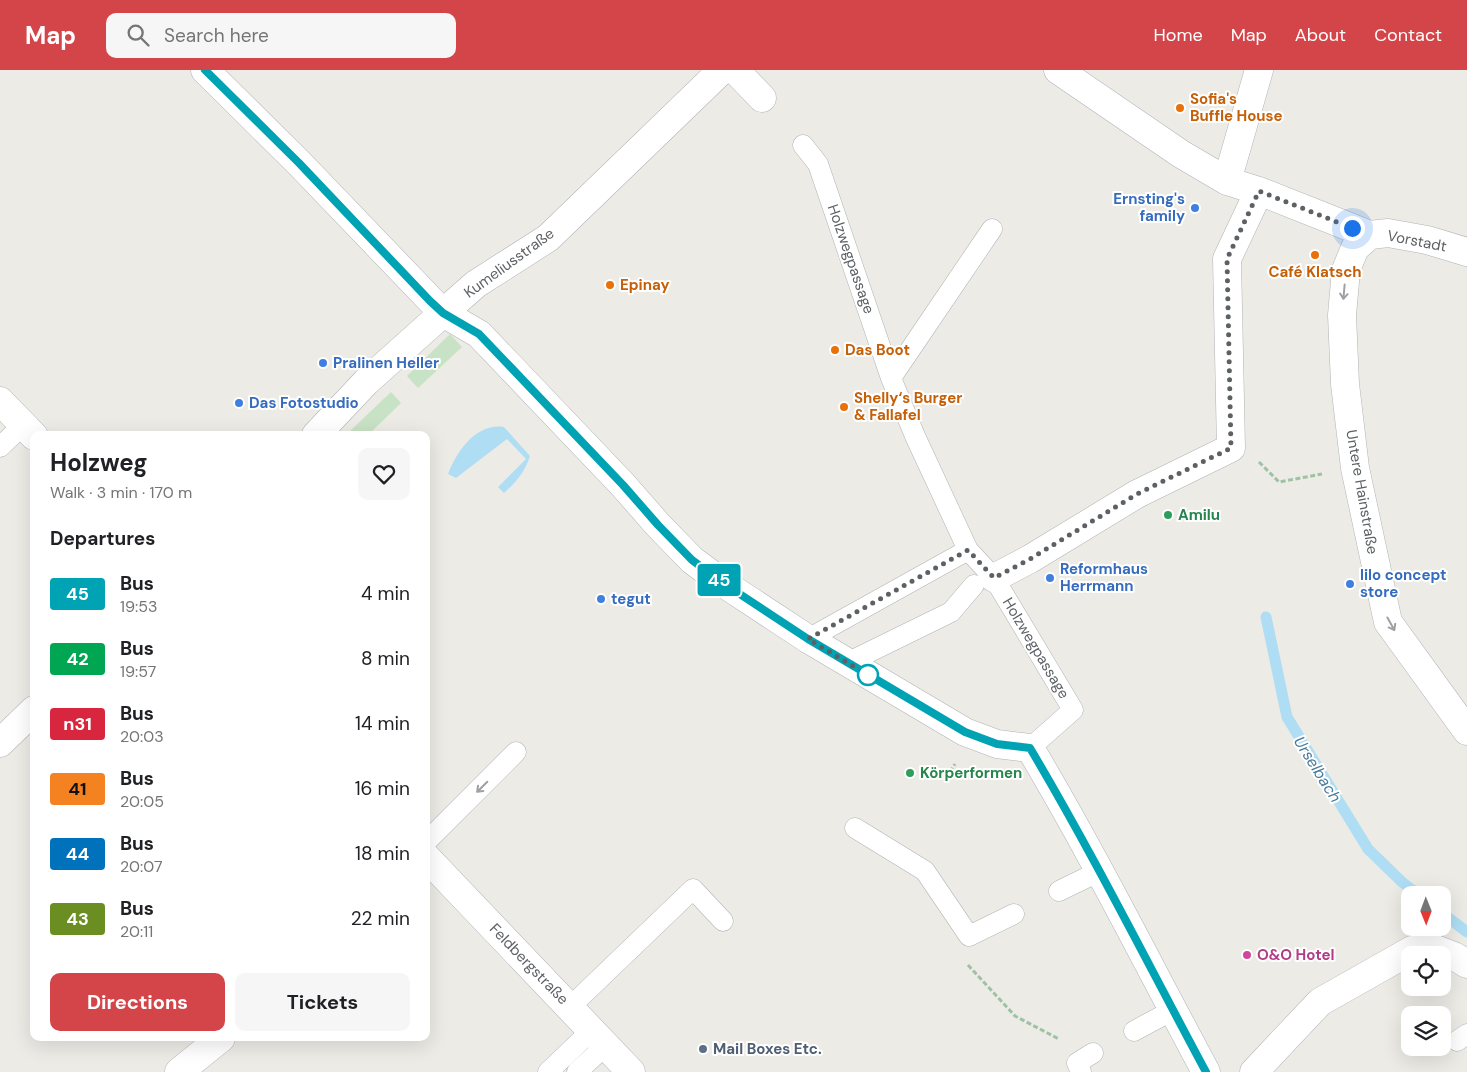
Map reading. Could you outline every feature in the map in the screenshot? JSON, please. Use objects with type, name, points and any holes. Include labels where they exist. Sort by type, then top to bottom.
[{"type":"street","points":[[205,70],[299,163],[411,282],[443,313],[479,334],[692,560],[723,583],[808,639],[965,732],[997,744],[1030,748],[1067,810],[1206,1072]]},
{"type":"street","name":"Kumeliusstraße","points":[[320,431],[366,382],[476,284],[548,238],[722,70]]},
{"type":"street","points":[[734,70],[762,98]]},
{"type":"street","name":"Vorstadt","points":[[1058,70],[1181,154],[1227,181],[1259,191],[1370,235],[1388,233],[1427,240],[1467,252]]},
{"type":"street","points":[[1227,181],[1259,70]]},
{"type":"street","points":[[984,581],[1030,559],[1137,494],[1231,448],[1227,259],[1259,191]]},
{"type":"street","name":"Untere Hainstraße","points":[[1370,235],[1355,248],[1346,270],[1342,314],[1345,384],[1355,468],[1388,622],[1467,731]]},
{"type":"street","points":[[0,401],[29,430]]},
{"type":"street","points":[[0,743],[30,714]]},
{"type":"street","name":"Feldbergstraße","points":[[430,860],[631,1072]]},
{"type":"street","points":[[1254,1072],[1320,1002],[1412,950],[1433,948],[1454,956],[1467,964]]},
{"type":"street","points":[[179,1072],[217,1041]]},
{"type":"lane","name":"Holzwegpassage","points":[[803,145],[818,164],[892,378],[915,436],[968,550],[984,581],[1073,710],[1030,748]]},
{"type":"lane","points":[[892,378],[992,229]]},
{"type":"lane","points":[[0,447],[29,430]]},
{"type":"lane","points":[[808,639],[968,550]]},
{"type":"lane","points":[[847,663],[951,612],[984,581]]},
{"type":"lane","points":[[430,856],[516,752]]},
{"type":"lane","points":[[855,828],[925,871],[969,936],[1014,914]]},
{"type":"lane","points":[[1059,891],[1100,871]]},
{"type":"lane","points":[[570,1007],[693,889],[723,921]]},
{"type":"lane","points":[[1134,1031],[1173,1010]]},
{"type":"lane","points":[[548,1072],[599,1038]]},
{"type":"lane","points":[[577,1072],[599,1038]]},
{"type":"path","points":[[1231,448],[1250,453],[1279,482],[1355,468]]},
{"type":"path","points":[[950,772],[955,763]]},
{"type":"path","points":[[969,936],[959,956],[1015,1016],[1064,1042],[1084,1063]]},
{"type":"green space","points":[[450,334],[462,347],[418,388],[407,376]]},
{"type":"green space","points":[[391,392],[401,403],[372,431],[350,431]]},
{"type":"water","points":[[504,427],[530,456],[520,476],[504,493],[498,487],[526,459],[507,439],[456,478],[448,474],[462,448],[476,434],[485,429]]},
{"type":"waterway","name":"Urselbach","points":[[1266,617],[1287,717],[1368,849],[1407,886]]},
{"type":"waterway","name":"Urselbach","points":[[1451,920],[1467,932]]},
{"type":"bus line","name":"45","points":[[205,70],[299,163],[430,301],[443,313],[479,334],[692,560],[723,583],[808,639],[965,732],[997,744],[1030,748],[1067,810],[1206,1072]]},
{"type":"place","name":"Sofia's Buffle House","points":[[1180,108]]},
{"type":"place","name":"Ernsting's family","points":[[1195,208]]},
{"type":"place","name":"Café Klatsch","points":[[1315,255]]},
{"type":"place","name":"Epinay","points":[[610,285]]},
{"type":"place","name":"Das Boot","points":[[835,350]]},
{"type":"place","name":"Pralinen Heller","points":[[323,363]]},
{"type":"place","name":"Das Fotostudio","points":[[239,403]]},
{"type":"place","name":"Shelly‘s Burger & Fallafel","points":[[844,407]]},
{"type":"place","name":"Amilu","points":[[1168,515]]},
{"type":"place","name":"Reformhaus Herrmann","points":[[1050,578]]},
{"type":"place","name":"lilo concept store","points":[[1350,584]]},
{"type":"place","name":"tegut","points":[[601,599]]},
{"type":"place","name":"Körperformen","points":[[910,773]]},
{"type":"place","name":"O&O Hotel","points":[[1247,955]]},
{"type":"place","name":"Mail Boxes Etc.","points":[[703,1049]]},
{"type":"route","points":[[868,675],[808,639],[968,550],[994,578],[1030,559],[1137,494],[1231,448],[1227,259],[1259,191],[1352,228]]}]
